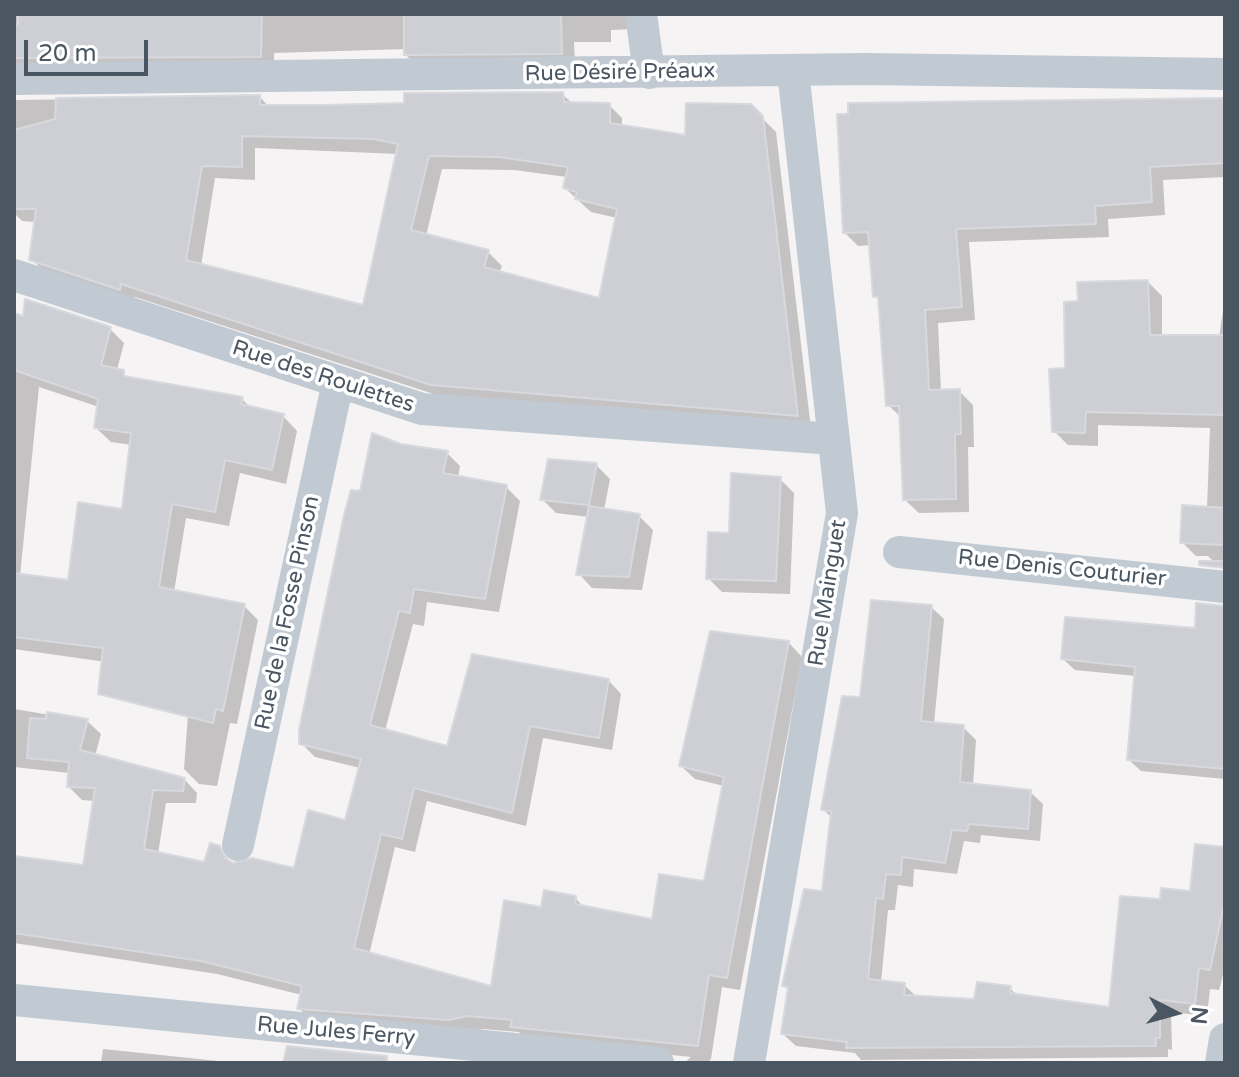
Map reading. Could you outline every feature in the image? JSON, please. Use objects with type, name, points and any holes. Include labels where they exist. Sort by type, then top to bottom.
[{"type":"street","points":[[641,14],[649,73]]},
{"type":"street","name":"Rue Désiré Préaux","points":[[14,79],[866,69],[1225,74]]},
{"type":"street","name":"Rue Mainguet","points":[[749,1063],[842,513],[793,71]]},
{"type":"street","name":"Rue des Roulettes","points":[[14,275],[422,409],[834,439]]},
{"type":"street","name":"Rue de la Fosse Pinson","points":[[238,845],[338,382]]},
{"type":"street","name":"Rue Denis Couturier","points":[[899,552],[1225,587]]},
{"type":"street","name":"Rue Jules Ferry","points":[[14,1000],[590,1059],[658,1063]]},
{"type":"street","points":[[1221,1063],[1225,1039]]},
{"type":"building","points":[[18,14],[262,14],[261,57],[14,58],[14,24],[18,24]]},
{"type":"building","points":[[404,14],[561,14],[562,54],[404,55]]},
{"type":"building","points":[[563,92],[564,102],[610,103],[610,123],[685,135],[686,103],[751,104],[763,116],[798,416],[431,385],[121,284],[120,290],[29,260],[36,209],[14,209],[14,130],[55,119],[56,98],[260,95],[260,105],[325,105],[404,103],[404,93]],"holes":[[[242,136],[374,139],[398,144],[363,305],[186,260],[202,166],[242,167]],[[429,156],[499,157],[568,167],[563,188],[577,192],[575,199],[617,209],[599,298],[484,267],[489,250],[411,230]]]},
{"type":"building","points":[[1225,98],[1225,163],[1150,167],[1152,202],[1095,206],[1096,224],[956,229],[962,307],[925,310],[929,390],[960,389],[961,434],[955,434],[956,499],[903,500],[899,406],[886,406],[878,297],[873,297],[868,232],[843,233],[837,114],[848,114],[848,103]]},
{"type":"building","points":[[1148,280],[1150,335],[1225,335],[1225,415],[1086,412],[1085,433],[1052,432],[1049,369],[1065,368],[1064,302],[1078,301],[1077,282]]},
{"type":"building","points":[[25,299],[111,327],[101,365],[124,370],[124,376],[243,397],[241,404],[284,414],[272,470],[225,460],[215,512],[172,504],[159,587],[245,604],[223,711],[216,709],[213,723],[98,694],[103,648],[14,637],[14,573],[68,580],[78,502],[122,509],[131,433],[94,428],[98,399],[14,370],[14,313],[23,316]]},
{"type":"building","points":[[372,433],[401,444],[448,451],[443,473],[507,485],[485,599],[414,589],[410,613],[399,611],[370,725],[447,746],[472,654],[609,679],[599,738],[530,726],[512,813],[414,788],[402,839],[381,834],[354,948],[491,986],[504,900],[541,907],[544,890],[576,896],[575,904],[652,919],[659,874],[704,881],[724,777],[679,766],[710,631],[789,641],[727,978],[709,975],[698,1046],[510,1027],[512,1020],[468,1016],[448,1020],[297,1009],[302,986],[201,961],[14,933],[14,856],[83,865],[95,788],[67,787],[69,762],[27,758],[30,718],[46,719],[47,712],[88,719],[80,750],[185,778],[183,791],[153,790],[144,849],[204,862],[210,843],[220,846],[225,858],[233,863],[252,858],[294,868],[308,810],[345,820],[361,759],[299,744],[299,730],[344,515],[351,490],[360,491]]},
{"type":"building","points":[[548,459],[597,463],[589,505],[540,500]]},
{"type":"building","points":[[731,473],[781,477],[776,581],[706,579],[708,532],[729,533]]},
{"type":"building","points":[[1182,505],[1225,508],[1225,545],[1180,543]]},
{"type":"building","points":[[589,506],[640,514],[629,577],[576,575]]},
{"type":"building","points":[[1199,561],[1225,561],[1225,568],[1199,565]]},
{"type":"building","points":[[871,600],[932,605],[921,721],[964,725],[960,782],[1031,790],[1028,829],[969,824],[967,831],[952,830],[945,863],[902,857],[901,875],[886,874],[883,899],[876,898],[868,979],[905,983],[904,995],[974,999],[977,982],[1011,986],[1010,993],[1109,1007],[1120,896],[1160,899],[1161,888],[1190,891],[1195,844],[1225,847],[1225,900],[1210,970],[1199,968],[1195,1004],[1160,1000],[1160,1038],[1156,1038],[1156,1046],[846,1048],[847,1042],[781,1034],[788,987],[782,986],[804,889],[822,891],[831,811],[821,810],[842,696],[860,697]]},
{"type":"building","points":[[1196,603],[1225,606],[1225,769],[1127,760],[1135,667],[1061,659],[1065,617],[1195,628]]},
{"type":"building","points":[[287,1046],[387,1056],[387,1063],[283,1063]]}]
